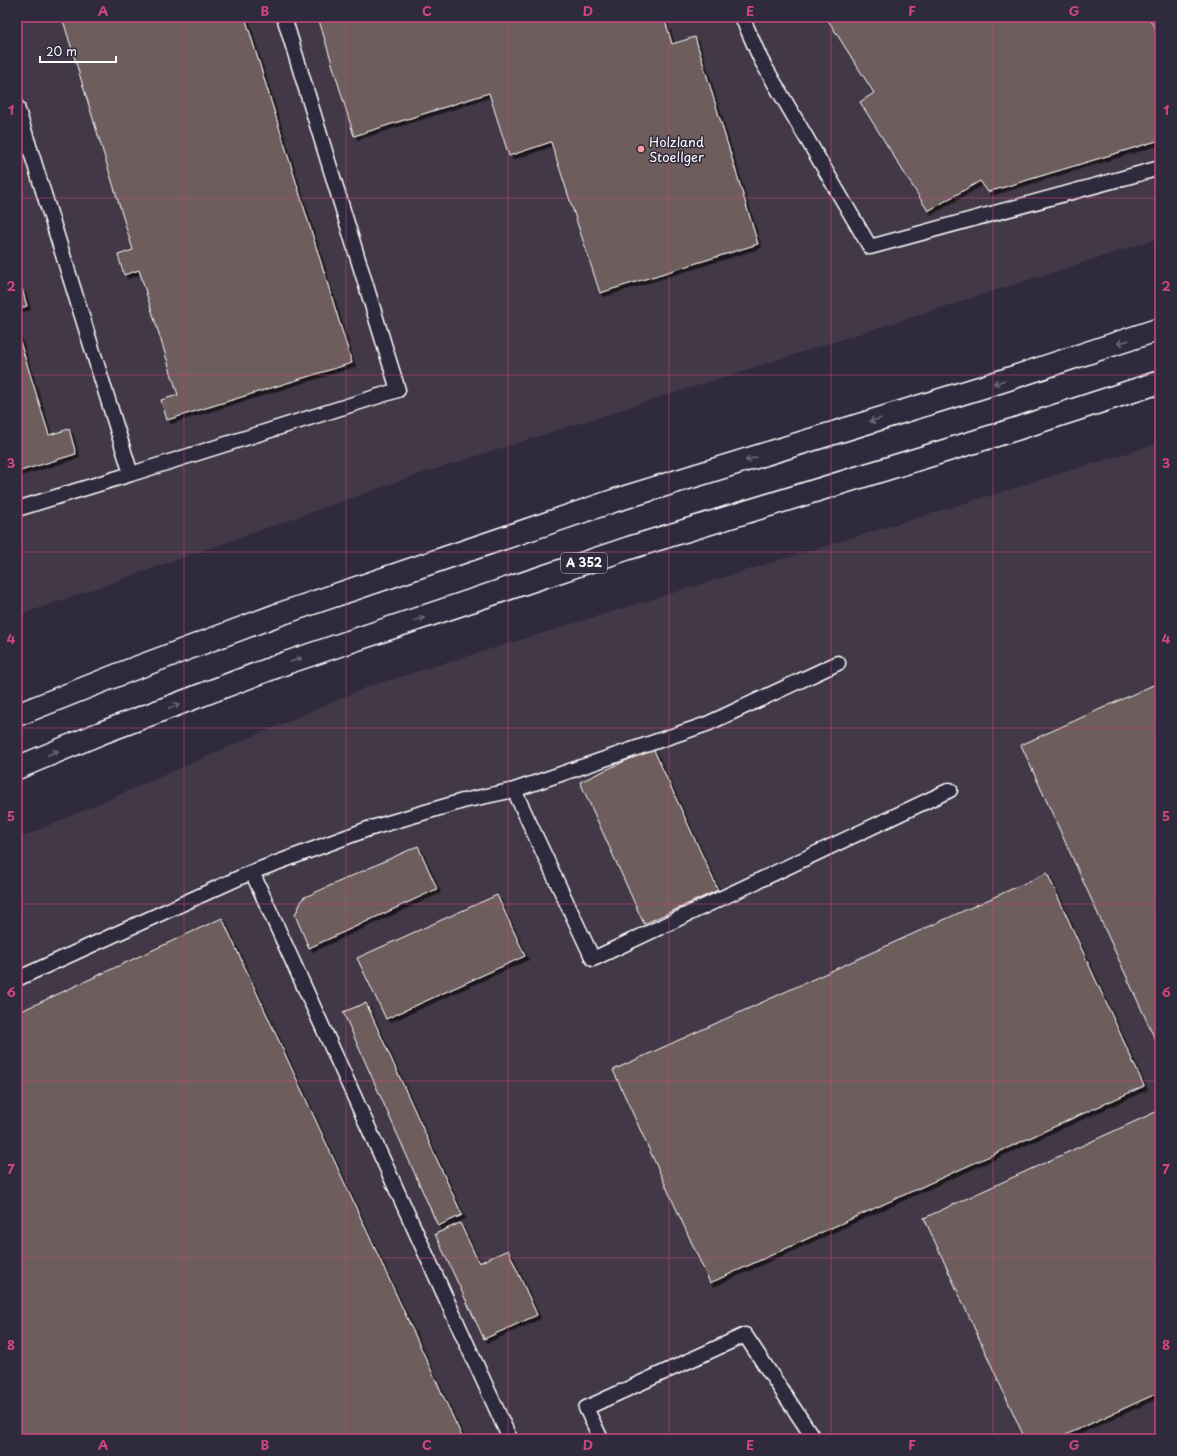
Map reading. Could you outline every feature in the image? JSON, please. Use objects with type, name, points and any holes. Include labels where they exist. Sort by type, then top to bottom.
[{"type":"highway","points":[[17,714],[125,672],[277,616],[613,501],[995,383],[1160,329]]},
{"type":"highway","name":"A 352","points":[[17,768],[102,733],[286,663],[629,548],[1009,431],[1160,382]]},
{"type":"lane","points":[[17,509],[398,390],[284,17]]},
{"type":"lane","points":[[742,17],[761,60],[870,247],[1160,168]]},
{"type":"lane","points":[[17,107],[131,474]]},
{"type":"lane","points":[[17,979],[252,872],[368,829],[463,801],[514,790],[707,724],[838,663]]},
{"type":"lane","points":[[514,790],[593,959],[950,790]]},
{"type":"lane","points":[[252,872],[510,1439]]},
{"type":"lane","points":[[600,1439],[586,1408],[745,1335],[814,1439]]},
{"type":"shaded area","points":[[17,17],[1160,17],[1160,238],[414,476],[17,616]]},
{"type":"shaded area","points":[[1160,443],[1160,1439],[17,1439],[17,839],[367,687]]},
{"type":"building","points":[[62,17],[245,17],[352,363],[167,420],[161,400],[178,395],[139,270],[124,275],[118,255],[133,250]]},
{"type":"building","name":"Holzland Stoellger","points":[[318,17],[664,17],[672,44],[695,37],[758,244],[600,293],[551,142],[509,156],[489,93],[354,136]]},
{"type":"building","points":[[826,17],[1148,17],[1160,35],[1160,140],[988,192],[980,181],[928,211],[860,102],[874,93]]},
{"type":"building","points":[[22,289],[27,306],[17,309],[17,291]]},
{"type":"building","points":[[17,332],[49,435],[69,429],[76,454],[17,472]]},
{"type":"building","points":[[1160,682],[1160,1050],[1021,745]]},
{"type":"building","points":[[653,748],[718,890],[644,924],[580,782]]},
{"type":"building","points":[[418,846],[437,889],[309,948],[295,915],[303,898]]},
{"type":"building","points":[[1047,873],[1144,1086],[710,1283],[613,1070]]},
{"type":"building","points":[[497,895],[525,956],[386,1019],[357,958]]},
{"type":"building","points":[[222,918],[463,1439],[17,1439],[17,1013]]},
{"type":"building","points":[[366,1003],[462,1215],[438,1226],[343,1012]]},
{"type":"building","points":[[1160,1110],[1160,1392],[1057,1439],[1025,1439],[924,1218]]},
{"type":"building","points":[[460,1223],[479,1263],[508,1250],[537,1315],[484,1339],[435,1234]]},
{"type":"place","name":"Holzland Stoellger","points":[[641,149]]}]
